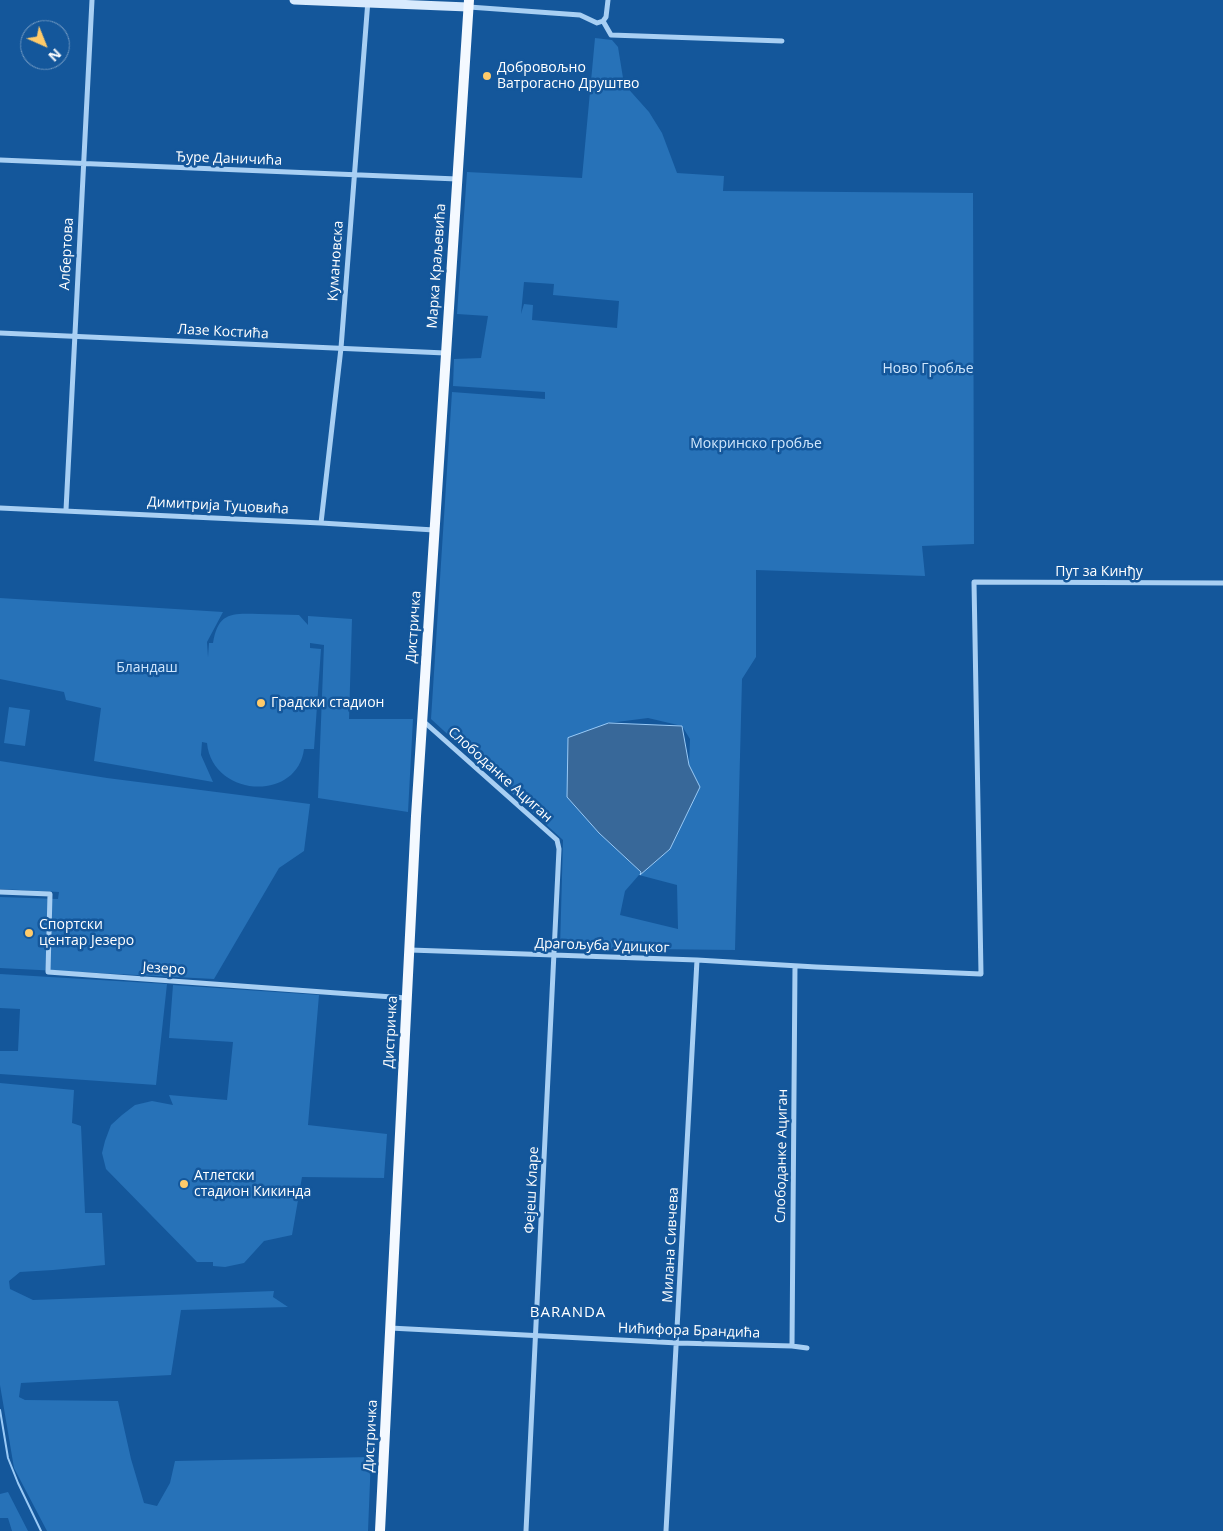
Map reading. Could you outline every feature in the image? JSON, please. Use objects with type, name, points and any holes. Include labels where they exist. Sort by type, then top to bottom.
[{"type":"main road","name":"Марка Краљевића","points":[[434,532],[468,4]]},
{"type":"main road","name":"Дистричка","points":[[380,1531],[406,998],[434,532]]},
{"type":"street","name":"Албертова","points":[[66,510],[82,164],[92,0]]},
{"type":"street","points":[[294,0],[468,4],[580,14],[597,23],[603,22]]},
{"type":"street","points":[[603,22],[606,17],[608,0]]},
{"type":"street","name":"Кумановска","points":[[321,523],[341,348],[368,1]]},
{"type":"street","points":[[603,22],[611,34],[782,41]]},
{"type":"street","name":"Ђуре Даничића","points":[[0,160],[457,180]]},
{"type":"street","name":"Лазе Костића","points":[[0,333],[445,353]]},
{"type":"street","name":"Димитрија Туцовића","points":[[0,508],[321,523],[434,532]]},
{"type":"street","name":"Пут за Кинђу","points":[[974,582],[1223,583]]},
{"type":"street","name":"Драгољуба Удицког","points":[[409,950],[697,960],[981,974],[974,582]]},
{"type":"street","name":"Слободанке Ациган","points":[[422,720],[557,840],[559,849]]},
{"type":"street","name":"Фејеш Кларе","points":[[526,1531],[559,849]]},
{"type":"street","name":"Језеро","points":[[0,892],[50,894],[48,972],[406,998]]},
{"type":"street","name":"Милана Сивчева","points":[[666,1531],[678,1344],[697,960]]},
{"type":"street","name":"Слободанке Ациган","points":[[792,1346],[795,966]]},
{"type":"street","name":"Нићифора Брандића","points":[[390,1328],[678,1344],[792,1346],[807,1348]]},
{"type":"green space","points":[[595,38],[612,40],[618,47],[624,84],[649,112],[662,133],[677,173],[724,176],[723,191],[973,193],[974,544],[922,546],[925,576],[756,570],[756,657],[742,679],[735,950],[560,948],[563,840],[431,719],[452,392],[545,399],[545,392],[453,386],[454,359],[481,358],[488,316],[457,314],[467,172],[582,178]],"holes":[[[524,282],[554,284],[553,295],[619,301],[617,328],[532,320],[533,305],[524,304],[521,314]],[[648,718],[682,726],[690,739],[689,765],[700,787],[640,875],[641,872],[599,833],[567,797],[609,723]],[[639,875],[677,885],[678,929],[620,915],[625,891]]]},
{"type":"green space","name":"Бландаш","points":[[0,598],[223,612],[207,642],[208,657],[209,643],[213,643],[218,625],[228,616],[241,614],[299,615],[308,625],[308,616],[352,619],[349,719],[413,719],[408,812],[318,798],[324,645],[310,643],[310,648],[321,649],[314,749],[304,749],[298,766],[287,778],[272,785],[255,786],[238,783],[223,774],[212,761],[207,743],[202,742],[201,755],[213,782],[94,761],[101,708],[66,700],[64,692],[0,679]]},
{"type":"green space","points":[[9,707],[30,710],[25,746],[4,743]]},
{"type":"green space","points":[[0,761],[107,778],[310,804],[304,851],[279,868],[214,979],[0,968],[0,897],[58,899],[59,892],[0,889]]},
{"type":"green space","points":[[0,974],[167,984],[156,1085],[0,1074],[0,1051],[18,1051],[20,1009],[0,1008]]},
{"type":"green space","points":[[173,985],[319,995],[308,1125],[387,1134],[384,1178],[302,1177],[292,1235],[264,1241],[244,1263],[225,1267],[213,1266],[213,1262],[197,1262],[106,1169],[102,1153],[111,1125],[135,1105],[152,1101],[173,1105],[169,1095],[227,1100],[233,1042],[169,1038]]},
{"type":"green space","points":[[0,1083],[74,1090],[72,1123],[81,1126],[85,1213],[102,1213],[105,1265],[20,1272],[9,1281],[10,1289],[33,1300],[274,1291],[273,1297],[288,1307],[181,1310],[171,1375],[21,1383],[19,1397],[25,1400],[118,1401],[131,1459],[144,1503],[157,1506],[170,1483],[175,1461],[371,1457],[368,1531],[47,1531],[14,1468],[0,1385]]},
{"type":"green space","points":[[8,1492],[28,1531],[12,1531],[8,1518],[0,1518],[0,1494]]},
{"type":"shaded area","points":[[609,723],[682,726],[689,765],[700,787],[670,849],[640,875],[641,872],[599,833],[567,797],[568,738]]},
{"type":"waterway","points":[[0,1410],[8,1458],[41,1531]]},
{"type":"place","name":"Добровољно Ватрогасно Друштво","points":[[487,76]]},
{"type":"place","name":"Градски стадион","points":[[261,703]]},
{"type":"place","name":"Спортски центар Језеро","points":[[29,933]]},
{"type":"place","name":"Атлетски стадион Кикинда","points":[[184,1184]]},
{"type":"district","name":"BARANDA","points":[[568,1313]]},
{"type":"park label","name":"Ново Гробље","points":[[928,369]]},
{"type":"park label","name":"Мокринско гробље","points":[[756,444]]}]
